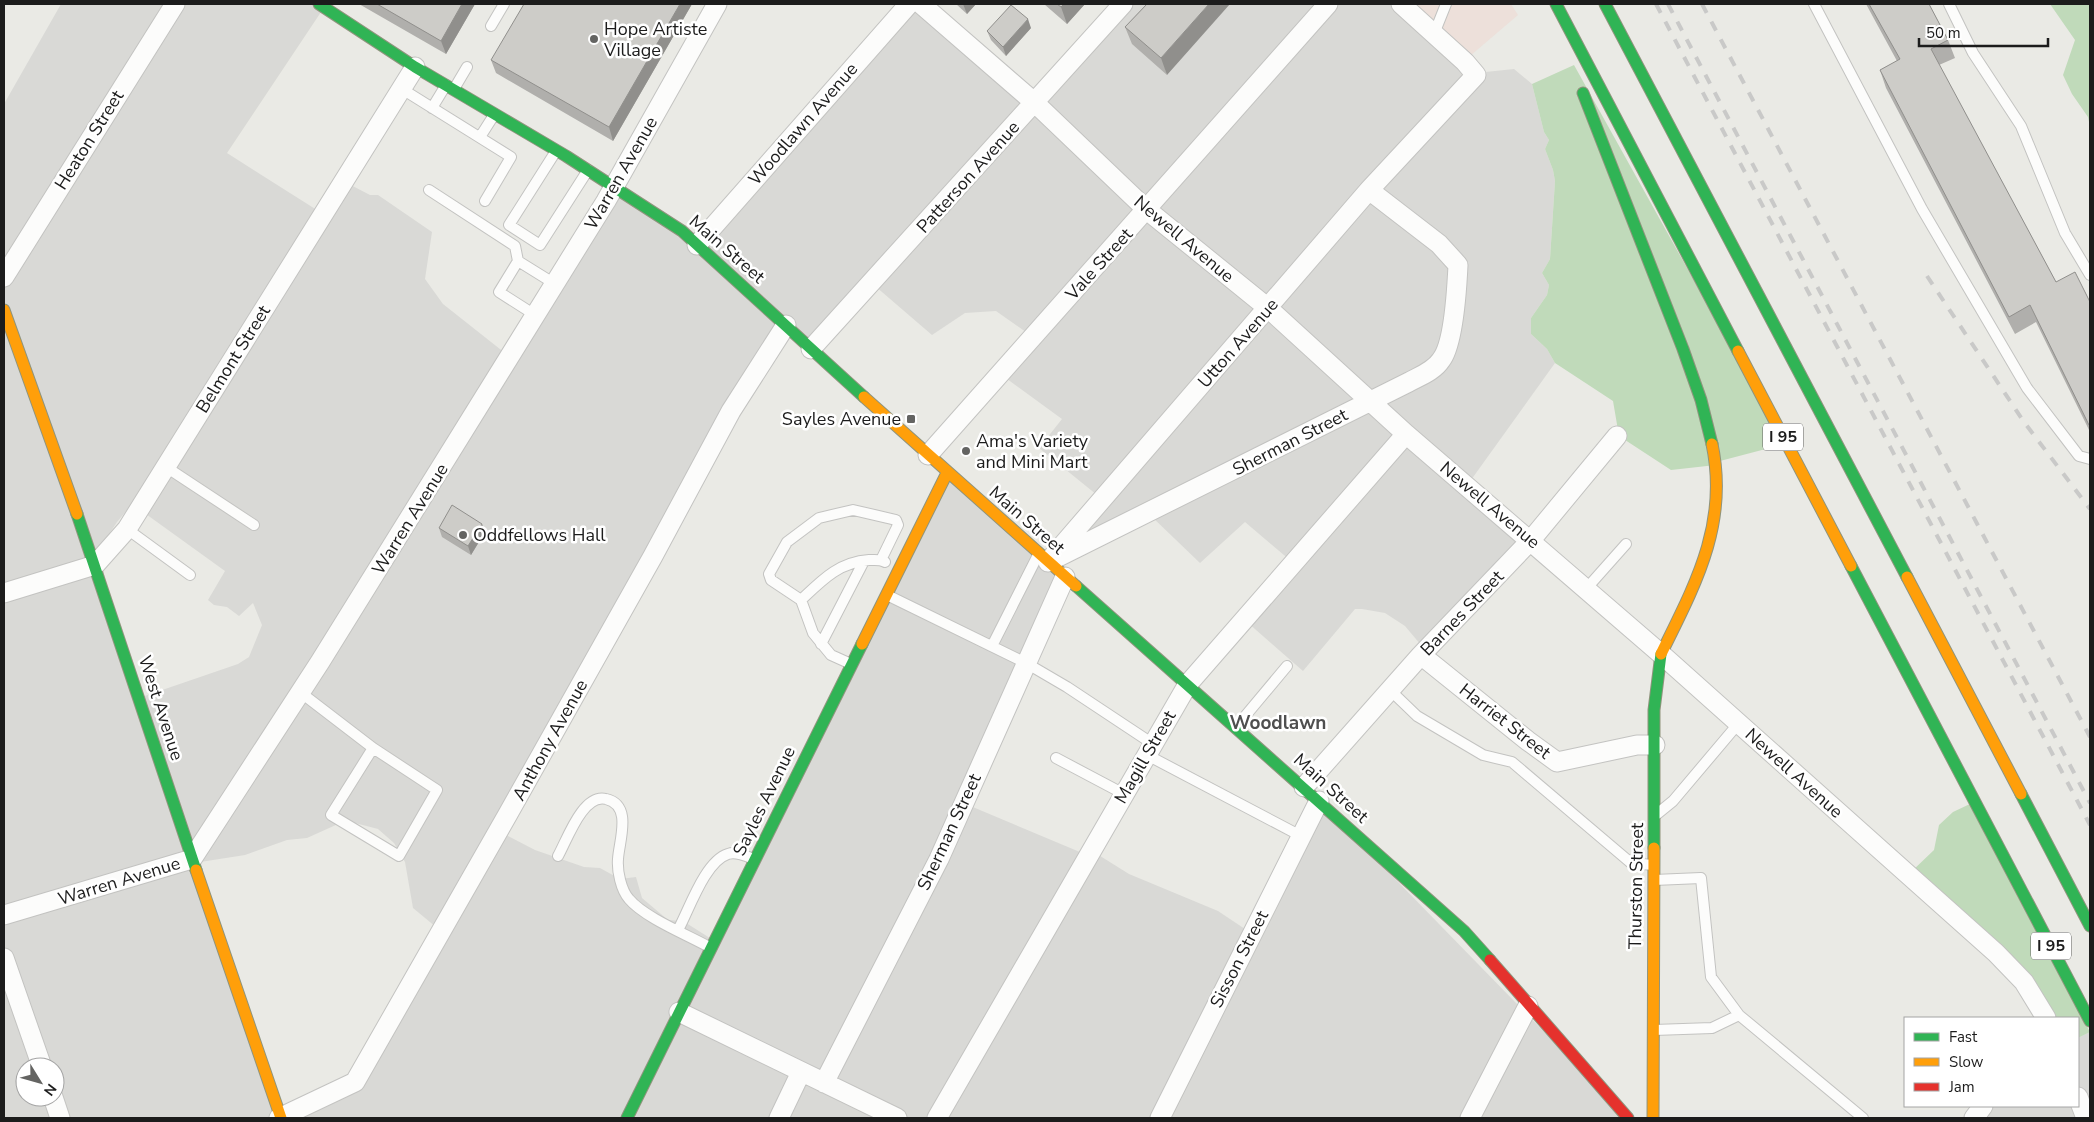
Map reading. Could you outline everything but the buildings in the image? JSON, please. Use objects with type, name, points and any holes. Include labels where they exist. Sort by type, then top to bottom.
[{"type":"main road","name":"Main Street","points":[[319,4],[415,67],[556,150],[682,231],[946,473],[1188,684],[1464,931],[1628,1118]]},
{"type":"main road","points":[[1546,4],[1557,30]]},
{"type":"main road","name":"I 95","points":[[1556,4],[2090,1021]]},
{"type":"main road","name":"I 95","points":[[1605,4],[2090,926]]},
{"type":"main road","name":"Thurston Street","points":[[1579,84],[1613,164],[1674,325],[1709,426],[1717,481],[1717,503],[1706,556],[1696,583],[1661,654],[1655,678],[1653,710],[1655,745],[1653,1118]]},
{"type":"main road","name":"West Avenue","points":[[4,310],[9,341],[95,565],[280,1118]]},
{"type":"main road","name":"Sayles Avenue","points":[[627,1118],[946,473]]},
{"type":"main road","points":[[1643,1080],[1653,1062]]},
{"type":"main road","points":[[1615,1104],[1626,1096]]},
{"type":"street","name":"Heaton Street","points":[[4,277],[175,4]]},
{"type":"street","name":"Warren Avenue","points":[[4,915],[192,859],[300,692],[536,315],[614,186],[717,4]]},
{"type":"street","name":"Woodlawn Avenue","points":[[698,245],[910,4]]},
{"type":"street","name":"Newell Avenue","points":[[921,4],[1035,103],[1146,210],[1268,308],[1406,434],[1661,654],[2001,958],[2033,994],[2045,1017]]},
{"type":"street","name":"Patterson Avenue","points":[[811,349],[1123,4]]},
{"type":"street","name":"Vale Street","points":[[928,455],[1328,4]]},
{"type":"street","points":[[1401,4],[1434,34]]},
{"type":"street","name":"Utton Avenue","points":[[1043,558],[1268,308],[1369,190],[1476,75],[1434,34]]},
{"type":"street","name":"Belmont Street","points":[[95,565],[126,529],[166,467],[415,67]]},
{"type":"street","name":"Sherman Street","points":[[1043,558],[1435,368],[1443,358],[1457,299],[1458,265],[1438,244],[1369,190]]},
{"type":"street","name":"Anthony Avenue","points":[[280,1118],[355,1082],[653,556],[731,411],[786,325]]},
{"type":"street","name":"Magill Street","points":[[937,1118],[1188,684],[1406,434]]},
{"type":"street","name":"Barnes Street","points":[[1304,787],[1421,656],[1531,540],[1617,436]]},
{"type":"street","points":[[4,593],[95,565]]},
{"type":"street","name":"Sherman Street","points":[[824,1083],[938,859],[1065,577]]},
{"type":"street","name":"Harriet Street","points":[[1421,656],[1557,762],[1638,745],[1655,745]]},
{"type":"street","name":"Sisson Street","points":[[1160,1118],[1319,801]]},
{"type":"street","points":[[4,958],[39,1057]]},
{"type":"street","points":[[1470,1118],[1528,1006]]},
{"type":"street","points":[[679,1012],[897,1118]]},
{"type":"street","points":[[779,1118],[802,1072]]},
{"type":"street","points":[[2079,1100],[2086,1118]]},
{"type":"street","points":[[1974,1118],[1982,1107]]},
{"type":"lane","points":[[491,26],[504,4]]},
{"type":"lane","points":[[1434,34],[1446,4]]},
{"type":"lane","points":[[1814,4],[1922,209],[2027,388],[2079,456],[2090,459]]},
{"type":"lane","points":[[1948,4],[1973,53],[2021,126],[2065,233],[2090,275]]},
{"type":"lane","points":[[432,108],[467,67]]},
{"type":"lane","points":[[402,89],[511,157],[485,201]]},
{"type":"lane","points":[[480,137],[494,114]]},
{"type":"lane","points":[[556,150],[509,225],[540,245],[588,170]]},
{"type":"lane","points":[[429,190],[515,246],[518,261],[499,292],[536,315]]},
{"type":"lane","points":[[518,261],[555,284]]},
{"type":"lane","points":[[166,467],[254,525]]},
{"type":"lane","points":[[852,664],[831,655],[813,633],[801,600],[770,580],[769,574],[787,542],[819,518],[853,510],[896,520],[898,525],[881,560]]},
{"type":"lane","points":[[126,529],[190,575]]},
{"type":"lane","points":[[1586,589],[1626,544]]},
{"type":"lane","points":[[992,646],[1043,558]]},
{"type":"lane","points":[[801,600],[840,566],[881,560],[900,568]]},
{"type":"lane","points":[[821,644],[864,561]]},
{"type":"lane","points":[[886,595],[1026,663],[1067,687],[1150,749],[1301,836]]},
{"type":"lane","points":[[1236,727],[1287,666]]},
{"type":"lane","points":[[1390,690],[1417,716],[1483,755],[1512,762],[1631,863],[1654,865]]},
{"type":"lane","points":[[300,692],[373,748],[437,790],[399,856],[331,814],[373,748]]},
{"type":"lane","points":[[1654,815],[1673,802],[1738,724]]},
{"type":"lane","points":[[1056,758],[1124,794]]},
{"type":"lane","points":[[558,856],[583,808],[594,800],[603,798],[612,800],[618,807],[623,822],[617,861],[621,884],[628,898],[644,912],[711,948]]},
{"type":"lane","points":[[678,930],[710,865],[729,853],[741,854],[755,860]]},
{"type":"lane","points":[[1654,880],[1701,878],[1711,977],[1739,1015],[1863,1118]]},
{"type":"lane","points":[[1653,1030],[1712,1028],[1739,1015]]},
{"type":"shaded area","points":[[61,4],[317,4],[323,9],[227,153],[320,212],[345,182],[370,195],[378,195],[432,232],[425,279],[443,304],[510,357],[616,190],[696,242],[911,6],[1036,104],[1126,4],[1399,4],[1476,73],[1514,69],[1532,84],[1544,132],[1549,140],[1545,149],[1555,181],[1550,259],[1542,273],[1549,285],[1547,295],[1531,318],[1531,334],[1547,349],[1555,363],[1466,487],[1523,539],[1426,651],[1405,626],[1385,613],[1355,609],[1303,671],[1247,622],[1291,561],[1245,522],[1200,563],[1150,515],[1063,556],[1102,499],[1039,448],[1062,419],[1003,376],[1033,337],[996,311],[965,313],[932,335],[875,286],[820,343],[785,330],[502,833],[535,850],[584,867],[600,868],[620,879],[636,877],[642,898],[668,920],[683,921],[713,940],[947,476],[1066,579],[968,805],[1087,855],[1097,854],[1129,874],[1218,911],[1251,933],[1326,808],[1628,1118],[4,1118],[4,104]],"holes":[[[132,504],[225,571],[208,600],[214,605],[227,607],[239,616],[253,603],[262,625],[249,657],[238,664],[136,699],[98,551],[117,522]],[[355,823],[378,829],[394,843],[405,862],[413,908],[442,932],[357,1083],[274,1108],[194,863],[245,855],[287,840],[307,838],[338,824]]]},
{"type":"shaded area","points":[[1409,4],[1511,4],[1518,15],[1470,56]]},
{"type":"shaded area","points":[[2090,1032],[2090,1118],[1967,1118],[1976,1107],[2079,1107],[2079,1038]]},
{"type":"green space","points":[[2050,4],[2090,4],[2090,127],[2088,117],[2072,94],[2063,75],[2075,40]]},
{"type":"green space","points":[[1574,65],[1785,444],[1720,461],[1716,465],[1671,470],[1619,436],[1613,401],[1555,363],[1547,349],[1531,334],[1531,318],[1547,295],[1549,285],[1542,273],[1550,259],[1555,181],[1545,149],[1549,140],[1544,132],[1532,84]]},
{"type":"green space","points":[[1972,803],[2090,1032],[2079,1038],[2079,1017],[2042,1017],[2041,1012],[1911,872],[1934,850],[1939,825],[1953,812]]},
{"type":"railway","points":[[1656,4],[2090,825]]},
{"type":"railway","points":[[1668,4],[2090,803]]},
{"type":"railway","points":[[1702,4],[2090,737]]},
{"type":"railway","points":[[1927,276],[2024,422],[2090,509]]},
{"type":"traffic: fast","points":[[319,4],[415,67],[566,156],[682,231],[864,397]]},
{"type":"traffic: fast","points":[[1556,4],[1738,351]]},
{"type":"traffic: fast","points":[[1605,4],[1907,577]]},
{"type":"traffic: fast","points":[[1583,93],[1683,349],[1701,400],[1712,444]]},
{"type":"traffic: fast","points":[[77,514],[196,870]]},
{"type":"traffic: fast","points":[[1851,566],[2090,1021]]},
{"type":"traffic: fast","points":[[1076,586],[1464,931],[1490,960]]},
{"type":"traffic: fast","points":[[627,1118],[862,644]]},
{"type":"traffic: fast","points":[[1654,848],[1654,710],[1661,654]]},
{"type":"traffic: fast","points":[[2021,794],[2090,926]]},
{"type":"traffic: slow","points":[[4,310],[77,514]]},
{"type":"traffic: slow","points":[[1738,351],[1851,566]]},
{"type":"traffic: slow","points":[[864,397],[1076,586]]},
{"type":"traffic: slow","points":[[1661,654],[1686,603],[1706,553],[1716,501],[1716,473],[1712,444]]},
{"type":"traffic: slow","points":[[862,644],[947,473]]},
{"type":"traffic: slow","points":[[1907,577],[2021,794]]},
{"type":"traffic: slow","points":[[1653,1118],[1654,848]]},
{"type":"traffic: slow","points":[[196,870],[281,1118]]},
{"type":"traffic: jam","points":[[1490,960],[1628,1118]]},
{"type":"place","name":"Hope Artiste Village","points":[[594,39]]},
{"type":"place","name":"Sayles Avenue","points":[[911,419]]},
{"type":"place","name":"Ama's Variety and Mini Mart","points":[[966,451]]},
{"type":"place","name":"Oddfellows Hall","points":[[463,535]]},
{"type":"district","name":"Woodlawn","points":[[1278,723]]}]
